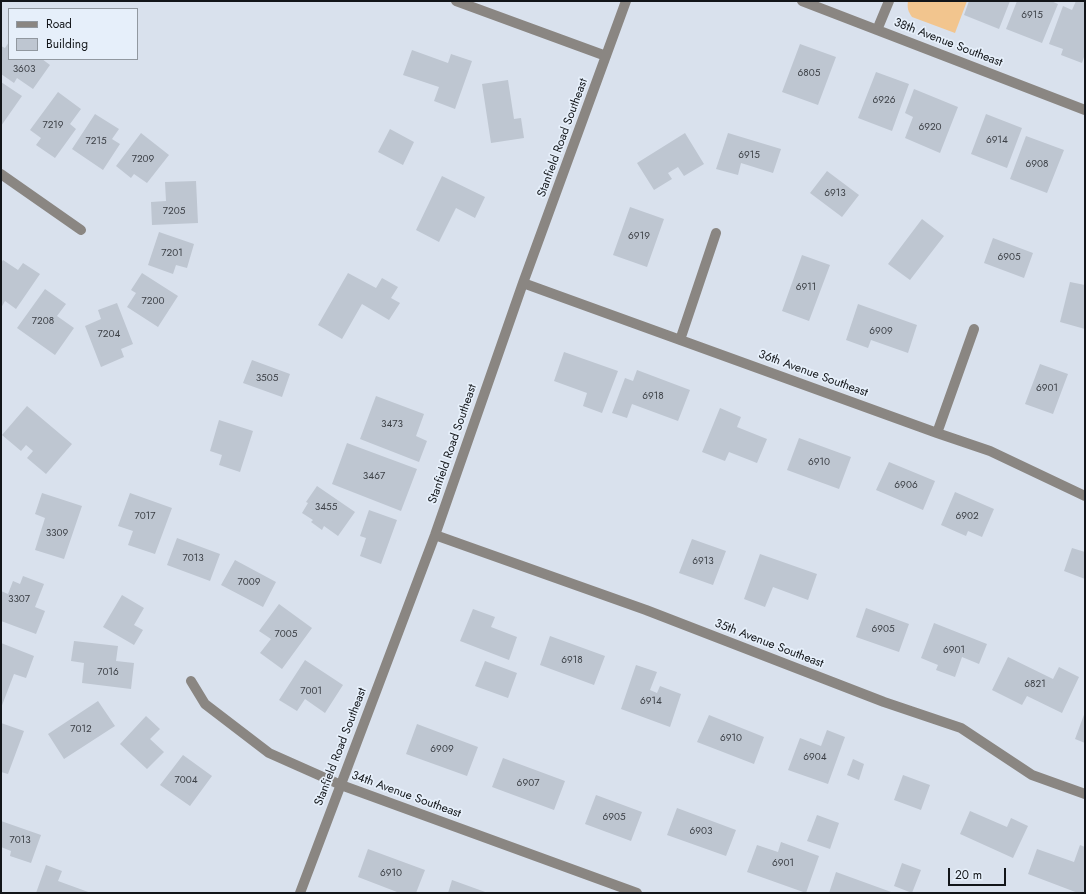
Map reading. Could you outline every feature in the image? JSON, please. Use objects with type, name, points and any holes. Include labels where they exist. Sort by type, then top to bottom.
[{"type":"street","points":[[456,1],[606,56]]},
{"type":"street","name":"Stanfield Road Southeast","points":[[300,893],[435,535],[626,1]]},
{"type":"street","name":"38th Avenue Southeast","points":[[802,1],[1085,110]]},
{"type":"street","points":[[877,30],[889,1]]},
{"type":"street","points":[[1,174],[81,230]]},
{"type":"street","points":[[680,340],[716,233]]},
{"type":"street","name":"36th Avenue Southeast","points":[[524,283],[990,451],[1085,496]]},
{"type":"street","points":[[937,433],[974,329]]},
{"type":"street","name":"35th Avenue Southeast","points":[[435,535],[646,610],[884,702],[961,728],[1032,775],[1085,794]]},
{"type":"street","name":"34th Avenue Southeast","points":[[192,681],[205,704],[269,753],[341,785],[636,893]]},
{"type":"shaded area","points":[[908,1],[967,1],[955,33],[912,17],[908,9]]},
{"type":"building","points":[[969,1],[1010,1],[999,29],[964,15]]},
{"type":"building","points":[[1017,1],[1051,1],[1058,4],[1042,43],[1006,29]]},
{"type":"building","points":[[1076,1],[1085,1],[1085,54],[1082,63],[1061,55],[1063,49],[1049,44],[1063,6],[1072,10]]},
{"type":"building","points":[[8,44],[8,60],[43,60],[50,65],[33,89],[17,78],[14,83],[1,74],[1,46],[5,48]]},
{"type":"building","points":[[800,44],[836,57],[818,105],[782,92]]},
{"type":"building","points":[[412,50],[448,63],[451,54],[472,61],[455,109],[434,101],[439,87],[403,75]]},
{"type":"building","points":[[876,72],[909,84],[892,131],[858,118]]},
{"type":"building","points":[[508,80],[514,119],[521,118],[524,138],[491,143],[482,84]]},
{"type":"building","points":[[1,82],[22,96],[1,126]]},
{"type":"building","points":[[914,89],[958,107],[940,153],[905,138],[913,117],[905,113]]},
{"type":"building","points":[[58,92],[81,109],[70,124],[76,129],[55,158],[36,145],[41,138],[30,130]]},
{"type":"building","points":[[95,114],[119,129],[112,139],[120,144],[103,170],[72,149]]},
{"type":"building","points":[[986,114],[1022,128],[1007,168],[971,154]]},
{"type":"building","points":[[390,129],[414,142],[403,165],[378,152]]},
{"type":"building","points":[[141,133],[169,155],[147,183],[134,174],[131,178],[116,166]]},
{"type":"building","points":[[685,133],[704,164],[684,176],[678,167],[668,173],[672,179],[654,190],[637,163]]},
{"type":"building","points":[[728,133],[781,149],[773,173],[741,163],[738,175],[716,169]]},
{"type":"building","points":[[1026,136],[1064,150],[1047,193],[1010,179]]},
{"type":"building","points":[[827,171],[859,195],[842,217],[810,193]]},
{"type":"building","points":[[442,176],[485,197],[475,218],[456,208],[439,242],[416,230]]},
{"type":"building","points":[[196,181],[198,223],[152,225],[151,202],[166,201],[165,182]]},
{"type":"building","points":[[630,207],[664,219],[647,267],[613,255]]},
{"type":"building","points":[[922,219],[944,236],[910,280],[888,264]]},
{"type":"building","points":[[159,232],[194,244],[187,268],[176,265],[173,274],[148,265]]},
{"type":"building","points":[[993,238],[1033,253],[1024,278],[984,263]]},
{"type":"building","points":[[802,255],[830,265],[809,321],[782,311]]},
{"type":"building","points":[[3,260],[18,270],[23,263],[40,274],[16,309],[5,301],[1,308],[1,263]]},
{"type":"building","points":[[142,273],[178,296],[158,327],[127,307],[136,293],[131,290]]},
{"type":"building","points":[[348,273],[376,288],[382,278],[398,287],[391,298],[400,303],[389,320],[362,304],[342,339],[318,325]]},
{"type":"building","points":[[1070,282],[1085,285],[1085,329],[1060,322]]},
{"type":"building","points":[[45,289],[66,304],[57,316],[74,328],[55,355],[17,328]]},
{"type":"building","points":[[117,303],[133,344],[121,349],[124,357],[101,367],[85,326],[101,319],[98,310]]},
{"type":"building","points":[[858,304],[917,325],[908,353],[871,340],[868,348],[846,340]]},
{"type":"building","points":[[564,352],[618,371],[602,413],[583,406],[587,393],[554,381]]},
{"type":"building","points":[[252,360],[290,374],[282,397],[243,383]]},
{"type":"building","points":[[1040,364],[1068,374],[1053,414],[1025,404]]},
{"type":"building","points":[[637,370],[690,390],[678,421],[632,404],[627,418],[612,413],[625,378],[633,381]]},
{"type":"building","points":[[376,396],[424,414],[416,436],[427,441],[419,462],[360,439]]},
{"type":"building","points":[[27,406],[72,444],[46,474],[27,458],[33,451],[26,445],[21,451],[2,435]]},
{"type":"building","points":[[720,408],[741,417],[737,427],[767,439],[757,463],[729,452],[725,461],[702,452]]},
{"type":"building","points":[[219,420],[253,431],[240,472],[219,465],[222,455],[210,451]]},
{"type":"building","points":[[799,438],[851,457],[839,489],[787,470]]},
{"type":"building","points":[[347,443],[417,469],[401,511],[332,484]]},
{"type":"building","points":[[889,462],[935,481],[923,510],[876,490]]},
{"type":"building","points":[[317,486],[355,512],[338,536],[324,526],[322,530],[311,522],[313,520],[302,513],[308,503],[306,502]]},
{"type":"building","points":[[955,492],[994,509],[982,537],[968,531],[966,536],[941,525]]},
{"type":"building","points":[[42,493],[82,506],[64,559],[35,550],[45,518],[35,514]]},
{"type":"building","points":[[130,493],[172,508],[155,554],[128,545],[133,531],[118,526]]},
{"type":"building","points":[[369,510],[397,520],[381,564],[360,556],[366,538],[360,536]]},
{"type":"building","points":[[177,538],[220,554],[210,581],[167,565]]},
{"type":"building","points":[[692,539],[726,551],[713,585],[679,573]]},
{"type":"building","points":[[1072,548],[1085,552],[1085,579],[1064,571]]},
{"type":"building","points":[[760,554],[817,574],[808,600],[773,587],[765,607],[744,599]]},
{"type":"building","points":[[235,560],[276,582],[263,607],[221,585]]},
{"type":"building","points":[[23,576],[44,584],[35,607],[45,611],[36,634],[1,621],[1,591],[8,594],[13,581],[20,584]]},
{"type":"building","points":[[122,595],[144,608],[134,625],[143,630],[134,645],[103,627]]},
{"type":"building","points":[[279,604],[312,628],[282,669],[260,653],[271,639],[259,631]]},
{"type":"building","points":[[866,608],[909,624],[899,652],[856,637]]},
{"type":"building","points":[[473,609],[495,617],[491,627],[517,637],[509,660],[460,641]]},
{"type":"building","points":[[934,623],[987,644],[979,664],[962,657],[955,677],[936,670],[938,665],[921,658]]},
{"type":"building","points":[[550,636],[605,656],[594,685],[540,665]]},
{"type":"building","points":[[74,641],[118,646],[116,661],[134,663],[131,689],[82,683],[84,663],[71,661]]},
{"type":"building","points":[[1,643],[34,656],[26,678],[14,674],[1,708]]},
{"type":"building","points":[[1008,657],[1053,679],[1059,667],[1079,677],[1062,713],[1027,696],[1022,705],[992,690]]},
{"type":"building","points":[[305,660],[343,685],[325,713],[305,699],[297,711],[279,700]]},
{"type":"building","points":[[485,661],[517,673],[508,698],[475,686]]},
{"type":"building","points":[[636,665],[657,672],[650,690],[657,693],[660,686],[681,694],[670,727],[621,709]]},
{"type":"building","points":[[98,701],[115,726],[64,759],[48,734]]},
{"type":"building","points":[[1085,712],[1085,743],[1075,739]]},
{"type":"building","points":[[709,715],[764,737],[754,764],[697,742]]},
{"type":"building","points":[[146,716],[160,729],[150,739],[164,752],[147,769],[120,744]]},
{"type":"building","points":[[1,723],[24,731],[8,774],[1,772]]},
{"type":"building","points":[[417,724],[478,747],[467,776],[406,754]]},
{"type":"building","points":[[827,730],[845,737],[828,784],[788,770],[800,738],[821,746]]},
{"type":"building","points":[[183,755],[212,776],[190,806],[160,785]]},
{"type":"building","points":[[503,758],[565,781],[554,810],[492,787]]},
{"type":"building","points":[[853,759],[864,764],[859,780],[847,775]]},
{"type":"building","points":[[903,775],[930,785],[921,810],[894,800]]},
{"type":"building","points":[[596,795],[642,812],[631,841],[585,824]]},
{"type":"building","points":[[677,808],[736,830],[726,856],[667,835]]},
{"type":"building","points":[[970,811],[1007,827],[1011,818],[1028,826],[1013,858],[960,834]]},
{"type":"building","points":[[817,815],[839,823],[830,849],[807,841]]},
{"type":"building","points":[[1,821],[41,835],[31,863],[10,856],[11,851],[1,847]]},
{"type":"building","points":[[781,842],[819,856],[806,893],[747,872],[757,845],[778,852]]},
{"type":"building","points":[[1080,845],[1085,847],[1085,893],[1078,893],[1028,874],[1037,849],[1074,862]]},
{"type":"building","points":[[368,849],[425,870],[416,893],[396,893],[397,892],[358,877]]},
{"type":"building","points":[[902,863],[921,870],[912,893],[894,886]]},
{"type":"building","points":[[46,865],[62,871],[58,881],[91,893],[36,893]]},
{"type":"building","points":[[836,872],[894,893],[829,893]]},
{"type":"building","points":[[452,880],[488,893],[448,893]]}]
